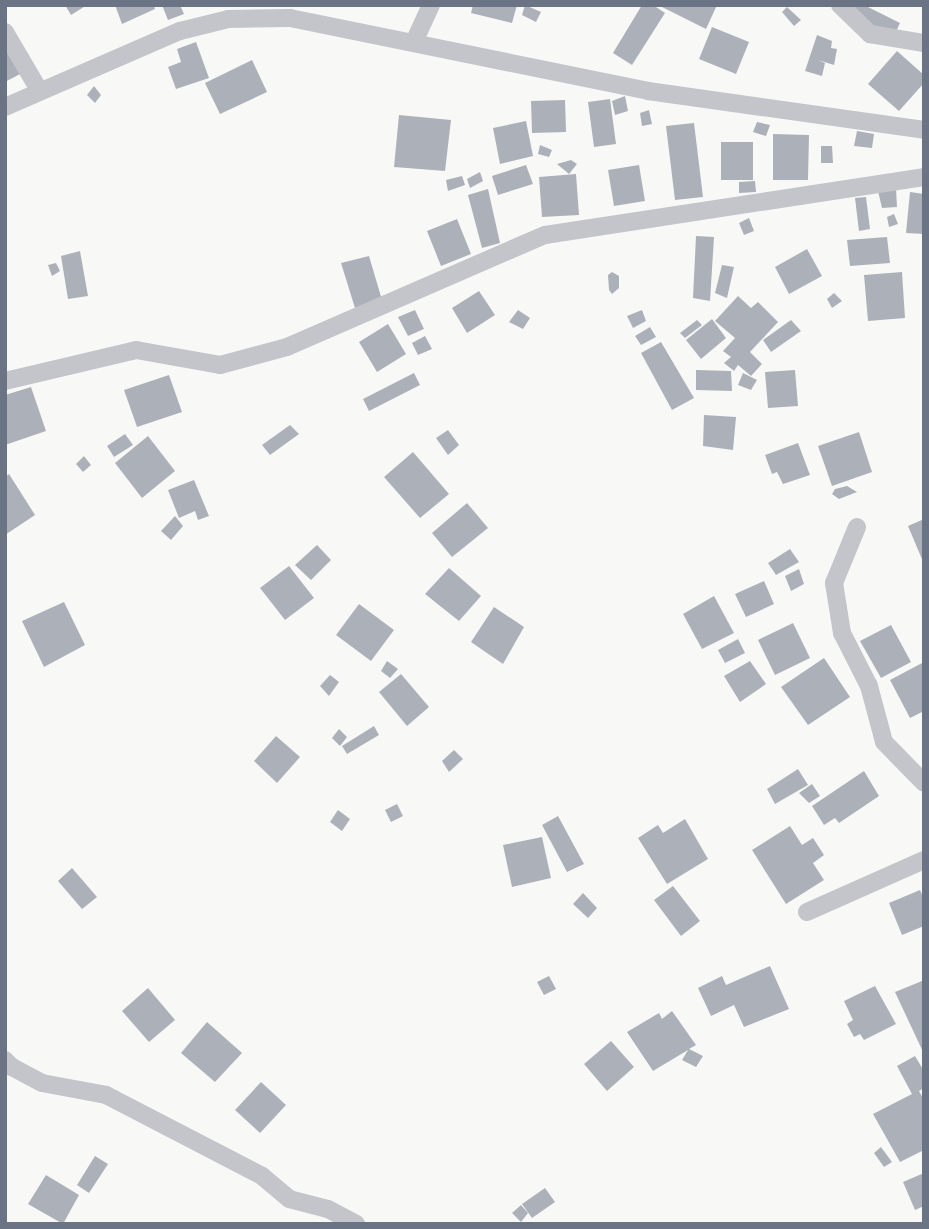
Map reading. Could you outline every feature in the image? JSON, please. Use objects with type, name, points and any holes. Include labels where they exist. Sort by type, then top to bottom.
[{"type":"street","points":[[414,42],[431,5]]},
{"type":"street","points":[[839,5],[870,34],[924,43]]},
{"type":"street","points":[[5,107],[180,31],[228,19],[290,18],[648,91],[924,130]]},
{"type":"street","points":[[5,32],[39,90]]},
{"type":"street","points":[[5,381],[136,350],[220,365],[287,347],[545,235],[924,177]]},
{"type":"street","points":[[857,527],[834,583],[842,632],[869,686],[884,742],[924,783]]},
{"type":"street","points":[[807,912],[924,859]]},
{"type":"street","points":[[5,1060],[12,1067],[42,1083],[106,1095],[262,1176],[289,1199],[328,1209],[356,1224]]},
{"type":"building","points":[[65,5],[87,5],[71,15]]},
{"type":"building","points":[[115,5],[154,5],[155,9],[122,24]]},
{"type":"building","points":[[162,5],[180,5],[184,14],[168,20]]},
{"type":"building","points":[[473,5],[517,5],[512,23],[471,13]]},
{"type":"building","points":[[525,5],[541,12],[536,22],[522,15]]},
{"type":"building","points":[[642,5],[653,5],[665,13],[632,65],[613,53]]},
{"type":"building","points":[[658,5],[717,5],[706,29]]},
{"type":"building","points":[[853,5],[864,5],[900,23],[894,36],[849,14]]},
{"type":"building","points":[[787,7],[801,20],[794,26],[782,12]]},
{"type":"building","points":[[712,27],[749,42],[736,74],[699,59]]},
{"type":"building","points":[[817,35],[832,41],[831,48],[837,49],[834,65],[818,60],[825,63],[822,76],[805,71]]},
{"type":"building","points":[[196,42],[209,78],[176,89],[168,67],[181,62],[177,49]]},
{"type":"building","points":[[5,44],[22,73],[5,82]]},
{"type":"building","points":[[897,51],[924,75],[924,83],[899,111],[868,84]]},
{"type":"building","points":[[252,60],[267,92],[220,114],[205,83]]},
{"type":"building","points":[[94,86],[101,95],[95,103],[87,95]]},
{"type":"building","points":[[625,96],[628,111],[615,115],[612,101]]},
{"type":"building","points":[[610,99],[616,144],[594,147],[588,102]]},
{"type":"building","points":[[565,100],[566,132],[532,133],[531,101]]},
{"type":"building","points":[[649,110],[652,124],[642,126],[640,113]]},
{"type":"building","points":[[399,115],[451,120],[445,171],[394,167]]},
{"type":"building","points":[[526,121],[533,156],[500,164],[493,128]]},
{"type":"building","points":[[757,122],[770,125],[766,136],[753,132]]},
{"type":"building","points":[[694,123],[703,197],[675,200],[666,126]]},
{"type":"building","points":[[857,131],[874,134],[872,148],[854,146]]},
{"type":"building","points":[[773,134],[809,135],[808,180],[773,180]]},
{"type":"building","points":[[721,142],[753,142],[753,180],[721,180]]},
{"type":"building","points":[[540,145],[552,150],[549,157],[538,154]]},
{"type":"building","points":[[821,146],[832,146],[833,163],[821,163]]},
{"type":"building","points":[[571,160],[577,164],[569,174],[557,164]]},
{"type":"building","points":[[526,165],[533,184],[498,195],[492,176]]},
{"type":"building","points":[[639,165],[645,201],[614,206],[608,170]]},
{"type":"building","points":[[480,172],[483,181],[470,188],[467,179]]},
{"type":"building","points":[[576,174],[579,215],[542,217],[539,177]]},
{"type":"building","points":[[462,176],[465,185],[448,191],[446,180]]},
{"type":"building","points":[[755,181],[756,192],[739,193],[739,182]]},
{"type":"building","points":[[896,188],[897,207],[882,208],[878,191]]},
{"type":"building","points":[[488,189],[500,243],[482,248],[468,195]]},
{"type":"building","points":[[910,192],[924,194],[924,234],[906,233]]},
{"type":"building","points":[[866,197],[870,229],[859,231],[855,198]]},
{"type":"building","points":[[894,214],[898,224],[889,227],[887,217]]},
{"type":"building","points":[[749,218],[754,231],[744,235],[739,223]]},
{"type":"building","points":[[457,219],[471,254],[441,266],[427,231]]},
{"type":"building","points":[[696,236],[714,237],[710,301],[693,298]]},
{"type":"building","points":[[887,237],[890,263],[850,266],[847,240]]},
{"type":"building","points":[[807,249],[822,276],[789,294],[775,267]]},
{"type":"building","points":[[80,251],[88,296],[68,299],[61,256]]},
{"type":"building","points":[[369,256],[382,300],[355,308],[341,263]]},
{"type":"building","points":[[56,263],[60,271],[52,276],[48,265]]},
{"type":"building","points":[[722,265],[734,267],[727,298],[715,293]]},
{"type":"building","points":[[612,272],[619,276],[619,288],[612,294],[609,290],[608,275]]},
{"type":"building","points":[[902,272],[905,318],[868,321],[864,275]]},
{"type":"building","points":[[479,291],[495,315],[467,333],[452,308]]},
{"type":"building","points":[[834,293],[842,301],[832,308],[827,299]]},
{"type":"building","points":[[738,296],[751,308],[758,302],[778,322],[750,352],[762,364],[751,376],[738,365],[734,371],[724,363],[731,357],[723,351],[735,338],[715,321]]},
{"type":"building","points":[[415,310],[424,329],[408,336],[398,317]]},
{"type":"building","points":[[518,310],[530,318],[523,329],[509,322]]},
{"type":"building","points":[[642,310],[646,321],[633,328],[627,316]]},
{"type":"building","points":[[712,319],[726,338],[701,359],[686,340]]},
{"type":"building","points":[[697,320],[702,325],[685,338],[680,333]]},
{"type":"building","points":[[791,320],[801,331],[771,352],[763,340]]},
{"type":"building","points":[[388,324],[406,354],[377,372],[359,342]]},
{"type":"building","points":[[650,327],[656,337],[641,345],[635,336]]},
{"type":"building","points":[[425,336],[432,349],[418,355],[412,343]]},
{"type":"building","points":[[661,342],[694,398],[672,410],[641,353]]},
{"type":"building","points":[[696,370],[731,371],[732,391],[696,390]]},
{"type":"building","points":[[795,370],[798,406],[768,408],[765,372]]},
{"type":"building","points":[[414,373],[420,385],[369,411],[363,399]]},
{"type":"building","points":[[743,373],[757,380],[751,390],[738,385]]},
{"type":"building","points":[[169,375],[182,412],[137,427],[124,390]]},
{"type":"building","points":[[31,387],[46,431],[5,445],[5,395]]},
{"type":"building","points":[[704,415],[736,417],[733,450],[703,446]]},
{"type":"building","points":[[290,425],[299,434],[270,455],[262,445]]},
{"type":"building","points":[[448,430],[459,445],[448,455],[436,438]]},
{"type":"building","points":[[859,432],[872,472],[832,486],[818,446]]},
{"type":"building","points":[[125,434],[133,445],[114,457],[107,446]]},
{"type":"building","points":[[148,436],[175,471],[142,498],[115,463]]},
{"type":"building","points":[[798,443],[810,475],[783,484],[777,472],[772,474],[765,455]]},
{"type":"building","points":[[413,452],[449,494],[420,518],[384,477]]},
{"type":"building","points":[[84,456],[91,465],[83,472],[76,464]]},
{"type":"building","points":[[9,474],[35,515],[5,535],[5,477]]},
{"type":"building","points":[[194,480],[209,516],[198,520],[195,511],[179,518],[168,490]]},
{"type":"building","points":[[847,486],[857,492],[839,499],[832,494],[835,489]]},
{"type":"building","points":[[467,503],[488,528],[452,557],[432,533]]},
{"type":"building","points":[[175,516],[183,526],[171,540],[161,531]]},
{"type":"building","points":[[924,519],[924,564],[908,526]]},
{"type":"building","points":[[317,545],[331,560],[311,580],[295,565]]},
{"type":"building","points":[[790,549],[799,562],[776,575],[768,563]]},
{"type":"building","points":[[289,566],[314,598],[285,620],[260,588]]},
{"type":"building","points":[[449,568],[481,596],[459,621],[425,594]]},
{"type":"building","points":[[799,569],[804,584],[791,591],[785,576]]},
{"type":"building","points":[[764,581],[774,604],[746,617],[735,594]]},
{"type":"building","points":[[714,596],[734,633],[702,649],[683,614]]},
{"type":"building","points":[[64,602],[85,645],[44,667],[22,621]]},
{"type":"building","points":[[359,604],[394,630],[371,661],[336,635]]},
{"type":"building","points":[[494,607],[524,627],[503,664],[471,642]]},
{"type":"building","points":[[793,623],[810,658],[775,675],[758,640]]},
{"type":"building","points":[[891,625],[911,662],[881,678],[860,641]]},
{"type":"building","points":[[738,639],[745,653],[725,663],[718,650]]},
{"type":"building","points":[[824,658],[850,697],[808,725],[781,687]]},
{"type":"building","points":[[387,661],[398,669],[390,678],[381,671]]},
{"type":"building","points":[[750,661],[766,684],[740,702],[724,676]]},
{"type":"building","points":[[924,662],[924,711],[910,718],[890,680]]},
{"type":"building","points":[[401,674],[429,707],[407,726],[379,692]]},
{"type":"building","points":[[330,675],[339,682],[329,696],[320,686]]},
{"type":"building","points":[[374,726],[379,735],[347,754],[342,746]]},
{"type":"building","points":[[339,729],[347,737],[340,746],[332,738]]},
{"type":"building","points":[[276,736],[300,757],[277,783],[254,761]]},
{"type":"building","points":[[454,750],[463,759],[449,772],[442,761]]},
{"type":"building","points":[[798,769],[808,785],[775,804],[767,789]]},
{"type":"building","points":[[864,771],[879,796],[839,823],[835,818],[824,825],[812,806]]},
{"type":"building","points":[[812,784],[820,796],[809,803],[799,793]]},
{"type":"building","points":[[397,804],[403,816],[391,822],[385,810]]},
{"type":"building","points":[[338,810],[350,819],[342,831],[330,822]]},
{"type":"building","points":[[558,816],[584,864],[567,872],[542,825]]},
{"type":"building","points":[[685,819],[708,859],[667,884],[638,838],[658,825],[663,833]]},
{"type":"building","points":[[790,826],[802,845],[813,838],[824,855],[813,863],[824,880],[786,904],[752,850]]},
{"type":"building","points":[[542,837],[551,878],[512,887],[503,845]]},
{"type":"building","points":[[72,868],[97,897],[82,909],[58,881]]},
{"type":"building","points":[[673,886],[700,921],[681,936],[654,900]]},
{"type":"building","points":[[920,890],[924,899],[924,926],[902,935],[889,903]]},
{"type":"building","points":[[583,893],[597,908],[588,918],[573,904]]},
{"type":"building","points":[[770,966],[789,1009],[744,1027],[734,1005],[711,1016],[698,988],[722,976],[726,985]]},
{"type":"building","points":[[549,976],[556,989],[544,995],[537,982]]},
{"type":"building","points":[[922,981],[924,985],[924,1054],[895,992]]},
{"type":"building","points":[[875,986],[896,1024],[864,1040],[860,1034],[854,1037],[847,1024],[853,1020],[844,1001]]},
{"type":"building","points":[[148,988],[175,1020],[149,1042],[122,1011]]},
{"type":"building","points":[[672,1011],[696,1045],[689,1049],[703,1056],[696,1067],[682,1060],[688,1050],[653,1071],[627,1032],[659,1013],[662,1019]]},
{"type":"building","points":[[207,1022],[242,1053],[215,1082],[181,1053]]},
{"type":"building","points":[[611,1041],[634,1067],[607,1091],[584,1064]]},
{"type":"building","points":[[915,1056],[924,1071],[924,1088],[919,1091],[924,1100],[924,1150],[900,1162],[873,1114],[912,1094],[897,1066]]},
{"type":"building","points":[[261,1082],[286,1105],[260,1133],[235,1110]]},
{"type":"building","points":[[881,1147],[892,1162],[884,1167],[874,1153]]},
{"type":"building","points":[[95,1156],[108,1164],[89,1193],[77,1185]]},
{"type":"building","points":[[924,1173],[924,1206],[915,1210],[903,1182]]},
{"type":"building","points":[[46,1175],[79,1195],[63,1224],[28,1204]]},
{"type":"building","points":[[545,1188],[555,1202],[532,1218],[522,1204]]},
{"type":"building","points":[[521,1205],[528,1213],[521,1222],[512,1213]]}]
